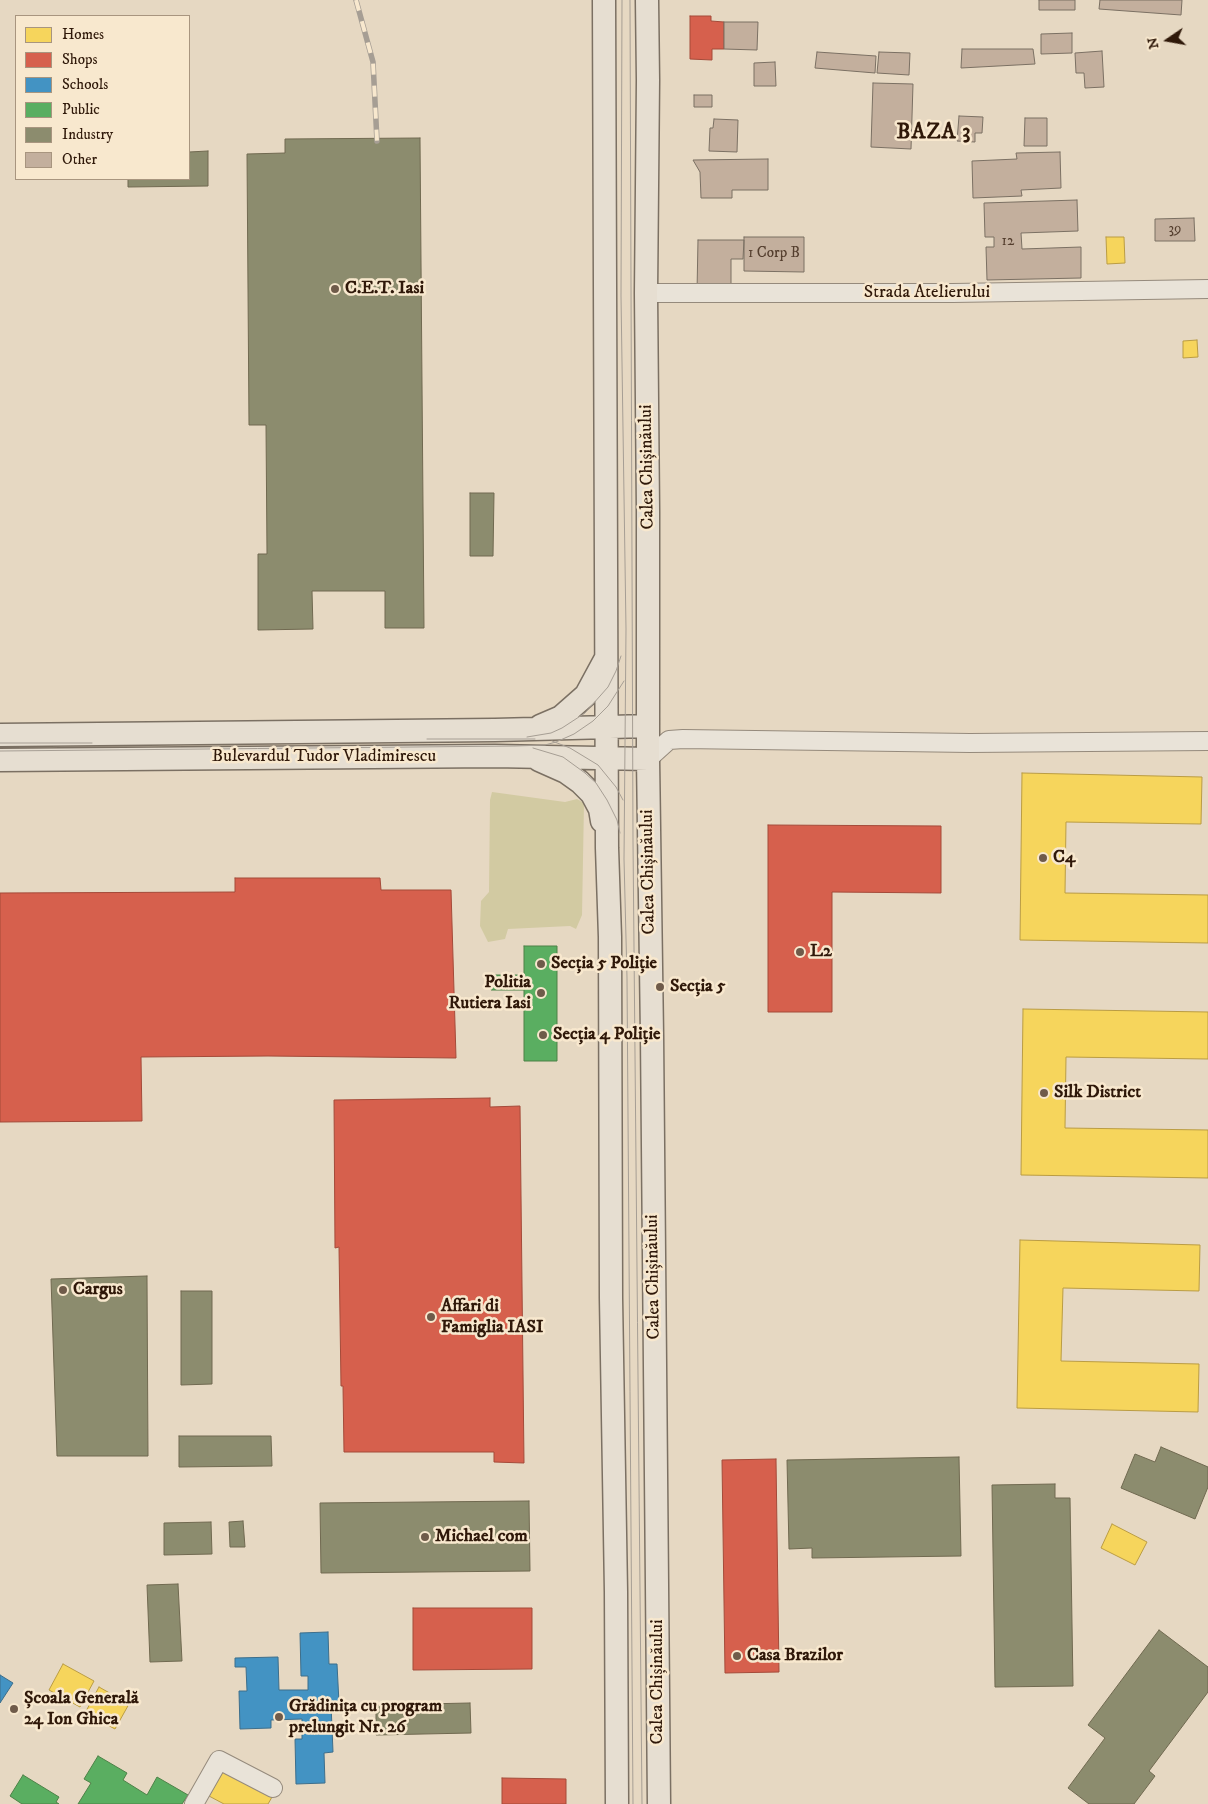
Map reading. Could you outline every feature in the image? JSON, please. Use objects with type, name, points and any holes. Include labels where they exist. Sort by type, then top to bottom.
[{"type":"main road","points":[[604,0],[608,655],[607,848],[610,937],[611,1298],[616,1592],[617,1804]]},
{"type":"main road","name":"Calea Chișinăului","points":[[647,0],[648,759],[659,1804]]},
{"type":"main road","points":[[529,730],[549,723],[575,706],[586,695],[608,655]]},
{"type":"main road","name":"Bulevardul Tudor Vladimirescu","points":[[0,735],[529,730],[648,726]]},
{"type":"main road","points":[[528,757],[566,772],[592,794],[600,809],[607,848]]},
{"type":"main road","name":"Bulevardul Tudor Vladimirescu","points":[[0,760],[528,757],[648,759]]},
{"type":"street","name":"Strada Atelierului","points":[[646,293],[953,293],[1208,289]]},
{"type":"street","points":[[648,726],[669,740],[1208,741]]},
{"type":"street","points":[[648,759],[669,740]]},
{"type":"street","points":[[194,1804],[219,1760],[272,1788]]},
{"type":"shaded area","points":[[492,792],[565,802],[577,799],[584,803],[582,915],[576,929],[570,926],[508,929],[505,939],[488,942],[480,926],[481,901],[489,892],[490,800]]},
{"type":"building: Homes","points":[[1106,237],[1124,237],[1125,263],[1107,264]]},
{"type":"building: Homes","points":[[1197,340],[1198,357],[1183,358],[1183,341]]},
{"type":"building: Homes","name":"C4","points":[[1022,773],[1202,777],[1201,824],[1066,822],[1065,893],[1208,895],[1208,943],[1020,940]]},
{"type":"building: Homes","name":"Silk District","points":[[1023,1009],[1208,1012],[1208,1059],[1066,1057],[1065,1128],[1208,1130],[1208,1178],[1021,1175]]},
{"type":"building: Homes","points":[[1020,1240],[1200,1245],[1199,1291],[1063,1288],[1061,1361],[1199,1364],[1198,1412],[1017,1408]]},
{"type":"building: Homes","points":[[1112,1524],[1147,1542],[1135,1565],[1101,1548]]},
{"type":"building: Homes","points":[[63,1664],[94,1681],[80,1707],[49,1690]]},
{"type":"building: Homes","points":[[99,1687],[129,1704],[115,1729],[85,1713]]},
{"type":"building: Homes","points":[[224,1770],[272,1797],[268,1804],[224,1804],[209,1796]]},
{"type":"building: Shops","points":[[690,16],[711,16],[711,21],[724,22],[724,49],[712,49],[712,60],[690,59]]},
{"type":"building: Shops","name":"L2","points":[[768,825],[941,826],[941,893],[832,892],[832,1012],[768,1012]]},
{"type":"building: Shops","points":[[235,878],[380,878],[381,890],[451,890],[456,1058],[141,1057],[142,1121],[0,1122],[0,893],[235,892]]},
{"type":"building: Shops","name":"Affari di Famiglia IASI","points":[[490,1098],[490,1107],[520,1106],[524,1463],[494,1462],[494,1452],[344,1452],[339,1247],[335,1248],[334,1100]]},
{"type":"building: Shops","points":[[776,1459],[779,1672],[725,1673],[722,1460]]},
{"type":"building: Shops","points":[[413,1608],[532,1608],[532,1669],[413,1670]]},
{"type":"building: Shops","points":[[502,1778],[566,1779],[566,1804],[502,1804]]},
{"type":"building: Schools","points":[[328,1632],[329,1664],[337,1664],[339,1703],[331,1704],[333,1752],[324,1753],[325,1783],[296,1784],[295,1739],[302,1739],[302,1719],[271,1720],[271,1728],[240,1729],[239,1691],[247,1691],[246,1667],[235,1667],[235,1658],[278,1657],[279,1690],[308,1690],[308,1676],[301,1676],[300,1633]]},
{"type":"building: Schools","points":[[0,1675],[13,1683],[0,1703]]},
{"type":"building: Public","points":[[524,946],[557,946],[557,1061],[524,1061],[524,990],[491,990],[491,975],[524,975]]},
{"type":"building: Public","points":[[98,1756],[127,1773],[123,1780],[147,1795],[157,1777],[188,1795],[182,1804],[78,1804],[91,1783],[84,1779]]},
{"type":"building: Public","points":[[23,1775],[59,1797],[56,1802],[59,1804],[22,1804],[10,1796]]},
{"type":"building: Industry","name":"C.E.T. Iasi","points":[[420,138],[424,628],[385,628],[385,591],[312,591],[313,629],[258,630],[258,554],[267,554],[266,425],[249,425],[247,154],[285,153],[285,139]]},
{"type":"building: Industry","points":[[208,151],[208,186],[128,187],[128,180],[190,180],[190,152]]},
{"type":"building: Industry","points":[[470,493],[494,493],[493,556],[470,556]]},
{"type":"building: Industry","points":[[147,1276],[148,1456],[57,1456],[51,1279]]},
{"type":"building: Industry","points":[[181,1291],[212,1291],[212,1384],[181,1385]]},
{"type":"building: Industry","points":[[179,1436],[271,1436],[272,1466],[179,1467]]},
{"type":"building: Industry","points":[[1161,1447],[1208,1467],[1208,1487],[1195,1519],[1121,1488],[1135,1454],[1155,1462]]},
{"type":"building: Industry","points":[[959,1457],[961,1556],[812,1558],[812,1548],[789,1549],[787,1460]]},
{"type":"building: Industry","points":[[1055,1484],[1055,1498],[1070,1498],[1073,1686],[995,1687],[992,1485]]},
{"type":"building: Industry","name":"Michael com","points":[[529,1501],[530,1571],[321,1573],[320,1503]]},
{"type":"building: Industry","points":[[243,1521],[245,1547],[230,1547],[229,1522]]},
{"type":"building: Industry","points":[[211,1522],[212,1554],[164,1555],[164,1523]]},
{"type":"building: Industry","points":[[178,1584],[182,1661],[150,1662],[147,1585]]},
{"type":"building: Industry","points":[[1159,1630],[1208,1667],[1208,1692],[1149,1771],[1155,1776],[1134,1804],[1089,1804],[1068,1788],[1105,1738],[1088,1725]]},
{"type":"building: Industry","points":[[470,1703],[471,1733],[376,1735],[376,1705]]},
{"type":"building: Other","points":[[1039,0],[1075,0],[1075,10],[1039,10]]},
{"type":"building: Other","points":[[1100,0],[1182,0],[1181,15],[1099,9]]},
{"type":"building: Other","points":[[724,22],[758,22],[757,50],[724,49]]},
{"type":"building: Other","points":[[1072,33],[1072,53],[1041,54],[1041,34]]},
{"type":"building: Other","points":[[962,49],[1033,49],[1035,64],[961,68]]},
{"type":"building: Other","points":[[1102,51],[1104,87],[1085,88],[1084,73],[1076,73],[1075,53]]},
{"type":"building: Other","points":[[817,52],[876,56],[875,73],[815,68]]},
{"type":"building: Other","points":[[879,52],[910,53],[909,75],[877,73]]},
{"type":"building: Other","points":[[775,62],[776,86],[754,86],[754,63]]},
{"type":"building: Other","points":[[873,83],[913,84],[911,149],[871,147]]},
{"type":"building: Other","points":[[694,95],[712,95],[712,107],[694,107]]},
{"type":"building: Other","points":[[959,116],[983,117],[982,133],[975,133],[975,142],[957,141]]},
{"type":"building: Other","points":[[1025,118],[1047,118],[1047,146],[1024,146]]},
{"type":"building: Other","points":[[714,119],[738,120],[737,152],[709,151],[710,128],[713,128]]},
{"type":"building: Other","points":[[1060,152],[1061,188],[1021,190],[1022,196],[973,198],[972,161],[1017,159],[1016,153]]},
{"type":"building: Other","points":[[768,159],[768,190],[732,190],[732,198],[701,198],[700,172],[693,160]]},
{"type":"building: Other","points":[[1077,200],[1078,231],[1021,233],[1022,249],[1081,247],[1081,278],[987,280],[986,247],[994,247],[994,237],[985,237],[984,203]]},
{"type":"building: Other","points":[[1194,218],[1195,241],[1155,241],[1155,219]]},
{"type":"building: Other","points":[[744,237],[804,237],[804,272],[744,271]]},
{"type":"building: Other","points":[[698,240],[744,240],[743,259],[731,259],[731,292],[697,292]]},
{"type":"tram line","points":[[622,0],[621,296],[626,629],[624,859],[627,978],[633,1804]]},
{"type":"tram line","points":[[630,0],[633,841],[642,1804]]},
{"type":"tram line","points":[[527,737],[551,733],[585,713],[608,687],[621,656]]},
{"type":"tram line","points":[[0,751],[545,745],[574,734],[593,721],[608,706],[624,681]]},
{"type":"tram line","points":[[427,739],[535,739]]},
{"type":"tram line","points":[[552,741],[570,748],[598,765],[616,787],[623,800]]},
{"type":"tram line","points":[[0,743],[92,743]]},
{"type":"tram line","points":[[533,748],[563,757],[596,783],[617,820],[620,833]]},
{"type":"railway","points":[[356,0],[373,62],[377,141]]},
{"type":"place","name":"C.E.T. Iasi","points":[[335,289]]},
{"type":"place","name":"C4","points":[[1043,858]]},
{"type":"place","name":"L2","points":[[800,952]]},
{"type":"place","name":"Secția 5 Poliție","points":[[541,964]]},
{"type":"place","name":"Secția 5","points":[[660,987]]},
{"type":"place","name":"Politia Rutiera Iasi","points":[[541,993]]},
{"type":"place","name":"Secția 4 Poliție","points":[[543,1035]]},
{"type":"place","name":"Silk District","points":[[1044,1093]]},
{"type":"place","name":"Cargus","points":[[63,1290]]},
{"type":"place","name":"Affari di Famiglia IASI","points":[[431,1317]]},
{"type":"place","name":"Michael com","points":[[425,1537]]},
{"type":"place","name":"Casa Brazilor","points":[[737,1656]]},
{"type":"place","name":"Școala Generală 24 Ion Ghica","points":[[14,1709]]},
{"type":"place","name":"Grădinița cu program prelungit Nr. 26","points":[[279,1717]]},
{"type":"district","name":"BAZA 3","points":[[934,133]]}]
